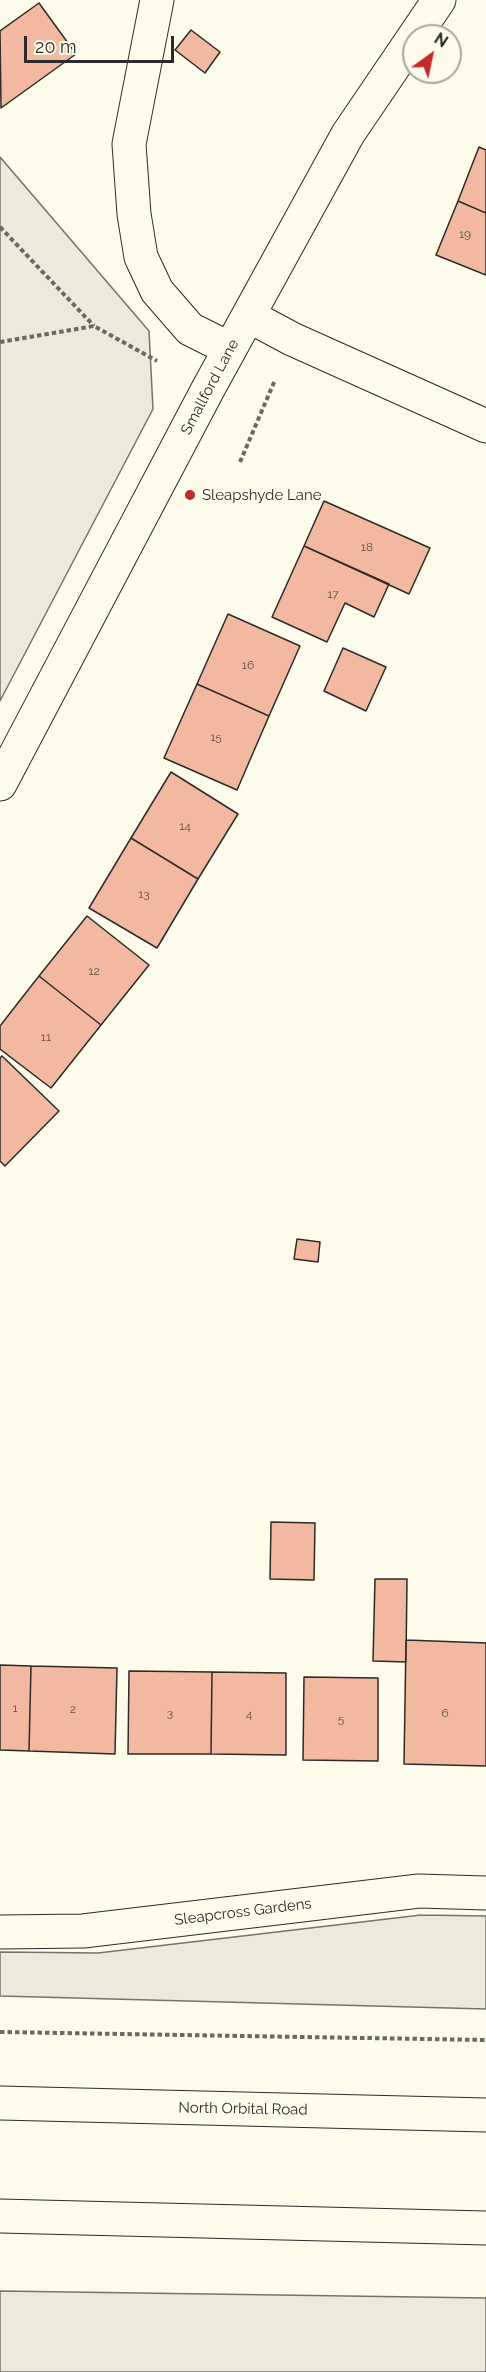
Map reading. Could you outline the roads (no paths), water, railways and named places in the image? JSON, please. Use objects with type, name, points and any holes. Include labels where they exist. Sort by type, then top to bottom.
[{"type":"main road","points":[[157,0],[129,144],[134,214],[141,257],[158,291],[190,329],[230,349]]},
{"type":"main road","name":"Smallford Lane","points":[[0,784],[208,389],[348,134],[439,0]]},
{"type":"main road","points":[[249,316],[292,339],[486,426]]},
{"type":"main road","name":"Sleapcross Gardens","points":[[0,1932],[83,1931],[419,1891],[486,1893]]},
{"type":"main road","name":"North Orbital Road","points":[[0,2103],[486,2115]]},
{"type":"main road","points":[[0,2216],[486,2228]]},
{"type":"place","name":"Sleapshyde Lane","points":[[190,495]]}]
